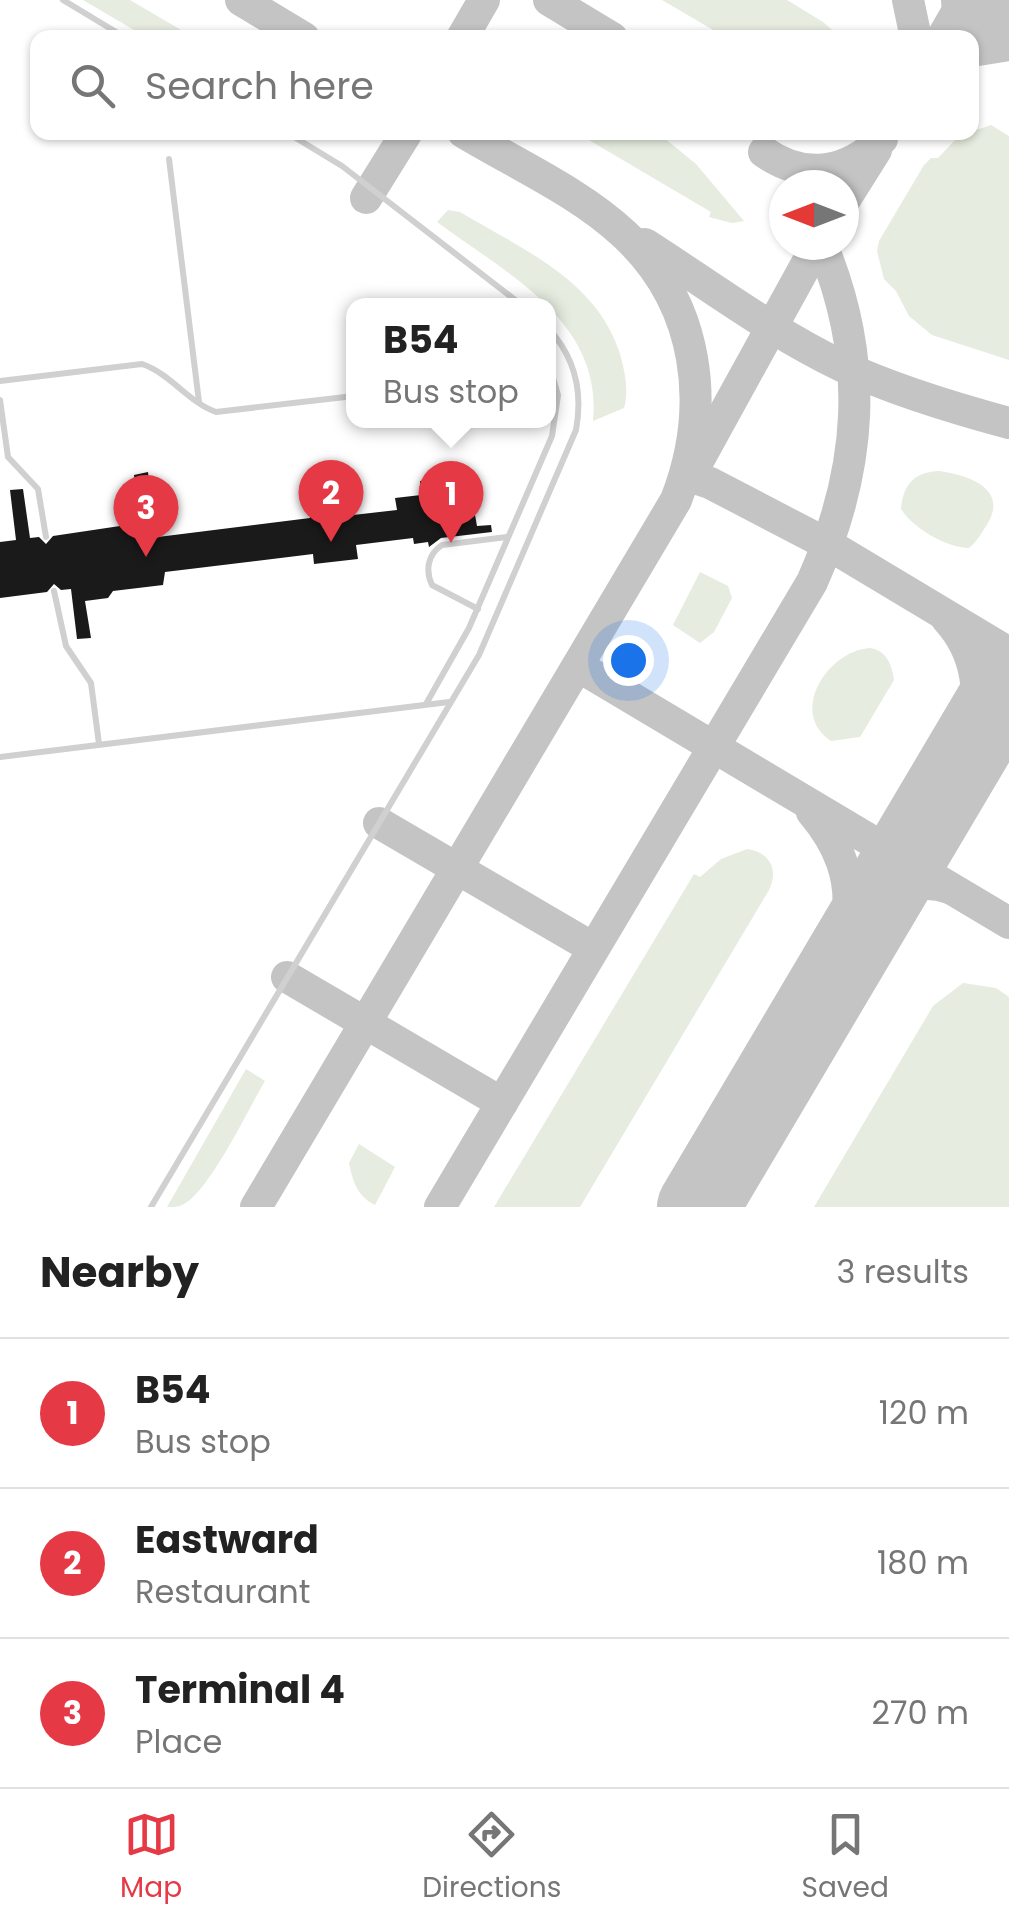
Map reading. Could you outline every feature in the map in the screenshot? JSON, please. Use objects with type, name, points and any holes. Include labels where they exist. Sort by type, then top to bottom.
[{"type":"lane","points":[[63,0],[113,30]]},
{"type":"lane","points":[[299,140],[342,166],[513,298]]},
{"type":"lane","points":[[169,159],[199,403]]},
{"type":"lane","points":[[151,1207],[487,640],[576,430],[576,377],[556,338]]},
{"type":"lane","points":[[0,380],[142,364],[161,372],[210,410],[228,412],[346,397]]},
{"type":"lane","points":[[0,400],[8,457],[38,489],[46,536]]},
{"type":"lane","points":[[425,705],[462,643],[554,428]]},
{"type":"lane","points":[[478,608],[432,585],[428,574],[431,557],[442,545],[509,537]]},
{"type":"lane","points":[[54,592],[66,646],[91,683],[99,744]]},
{"type":"lane","points":[[0,756],[451,702]]},
{"type":"shaded area","points":[[83,0],[130,0],[181,30],[134,30]]},
{"type":"shaded area","points":[[662,0],[787,0],[832,30],[713,30]]},
{"type":"shaded area","points":[[991,125],[1009,136],[1009,360],[932,335],[909,316],[896,291],[884,279],[877,251],[879,241],[924,165],[931,158],[938,158],[955,140],[979,140],[979,129]]},
{"type":"shaded area","points":[[589,140],[667,140],[696,164],[744,221],[732,223],[709,217],[711,212]]},
{"type":"shaded area","points":[[448,210],[460,212],[532,254],[576,286],[609,328],[620,354],[626,381],[624,408],[593,421],[592,386],[583,355],[556,317],[556,298],[538,298],[437,222]]},
{"type":"shaded area","points":[[939,471],[982,485],[993,501],[988,523],[969,548],[931,536],[901,509],[904,493],[912,481]]},
{"type":"shaded area","points":[[700,572],[728,586],[732,598],[714,632],[700,643],[673,625]]},
{"type":"shaded area","points":[[870,648],[887,659],[894,680],[860,737],[831,741],[819,729],[813,715],[818,685],[840,660]]},
{"type":"shaded area","points":[[747,849],[762,854],[770,863],[773,876],[769,890],[580,1207],[494,1207],[694,874],[700,877],[721,859]]},
{"type":"shaded area","points":[[963,983],[996,988],[1009,997],[1009,1207],[814,1207],[933,1006]]},
{"type":"shaded area","points":[[246,1069],[265,1081],[227,1149],[193,1197],[180,1206],[167,1207]]},
{"type":"shaded area","points":[[359,1144],[395,1167],[375,1205],[360,1193],[349,1163]]},
{"type":"building","points":[[148,472],[158,537],[310,518],[309,506],[351,501],[353,515],[397,510],[395,498],[421,495],[420,481],[468,476],[477,526],[491,525],[492,532],[441,538],[429,547],[428,542],[414,544],[413,538],[356,545],[358,559],[314,564],[313,554],[165,572],[163,585],[113,591],[108,598],[85,601],[91,638],[77,639],[71,589],[61,590],[54,584],[47,592],[0,598],[0,542],[16,540],[10,490],[23,489],[30,538],[39,537],[46,544],[53,536],[140,523],[134,475]]},
{"type":"taxiway","points":[[241,0],[291,30]]},
{"type":"taxiway","points":[[467,30],[484,0]]},
{"type":"taxiway","points":[[549,0],[599,30]]},
{"type":"taxiway","points":[[908,0],[914,30]]},
{"type":"taxiway","points":[[947,30],[964,0]]},
{"type":"taxiway","points":[[979,50],[1009,45]]},
{"type":"taxiway","points":[[366,198],[402,140]]},
{"type":"taxiway","points":[[256,1207],[676,500],[687,465],[694,429],[692,358],[683,324],[650,262],[624,234],[587,205],[477,140]]},
{"type":"taxiway","points":[[764,152],[795,167],[826,169],[855,159],[881,140]]},
{"type":"taxiway","points":[[859,177],[876,150]]},
{"type":"taxiway","points":[[645,244],[766,324],[842,366],[924,398],[1009,423]]},
{"type":"taxiway","points":[[698,461],[809,260]]},
{"type":"taxiway","points":[[440,1207],[812,582],[842,498],[854,414],[848,331],[827,260]]},
{"type":"taxiway","points":[[686,475],[710,483],[829,545],[1009,653]]},
{"type":"taxiway","points":[[947,619],[972,661],[977,691],[974,740]]},
{"type":"taxiway","points":[[578,666],[1009,923]]},
{"type":"taxiway","points":[[812,812],[830,837],[848,886],[844,934],[814,1011]]},
{"type":"taxiway","points":[[379,823],[593,948]]},
{"type":"taxiway","points":[[860,933],[887,901],[908,887],[934,884],[949,888]]},
{"type":"taxiway","points":[[287,977],[502,1103]]},
{"type":"runway","points":[[982,0],[1009,16]]},
{"type":"runway","points":[[698,1207],[1009,682]]},
{"type":"place","name":"Eastward","points":[[331,542]]},
{"type":"place","name":"B54","points":[[451,543]]},
{"type":"place","name":"Terminal 4","points":[[146,557]]}]
